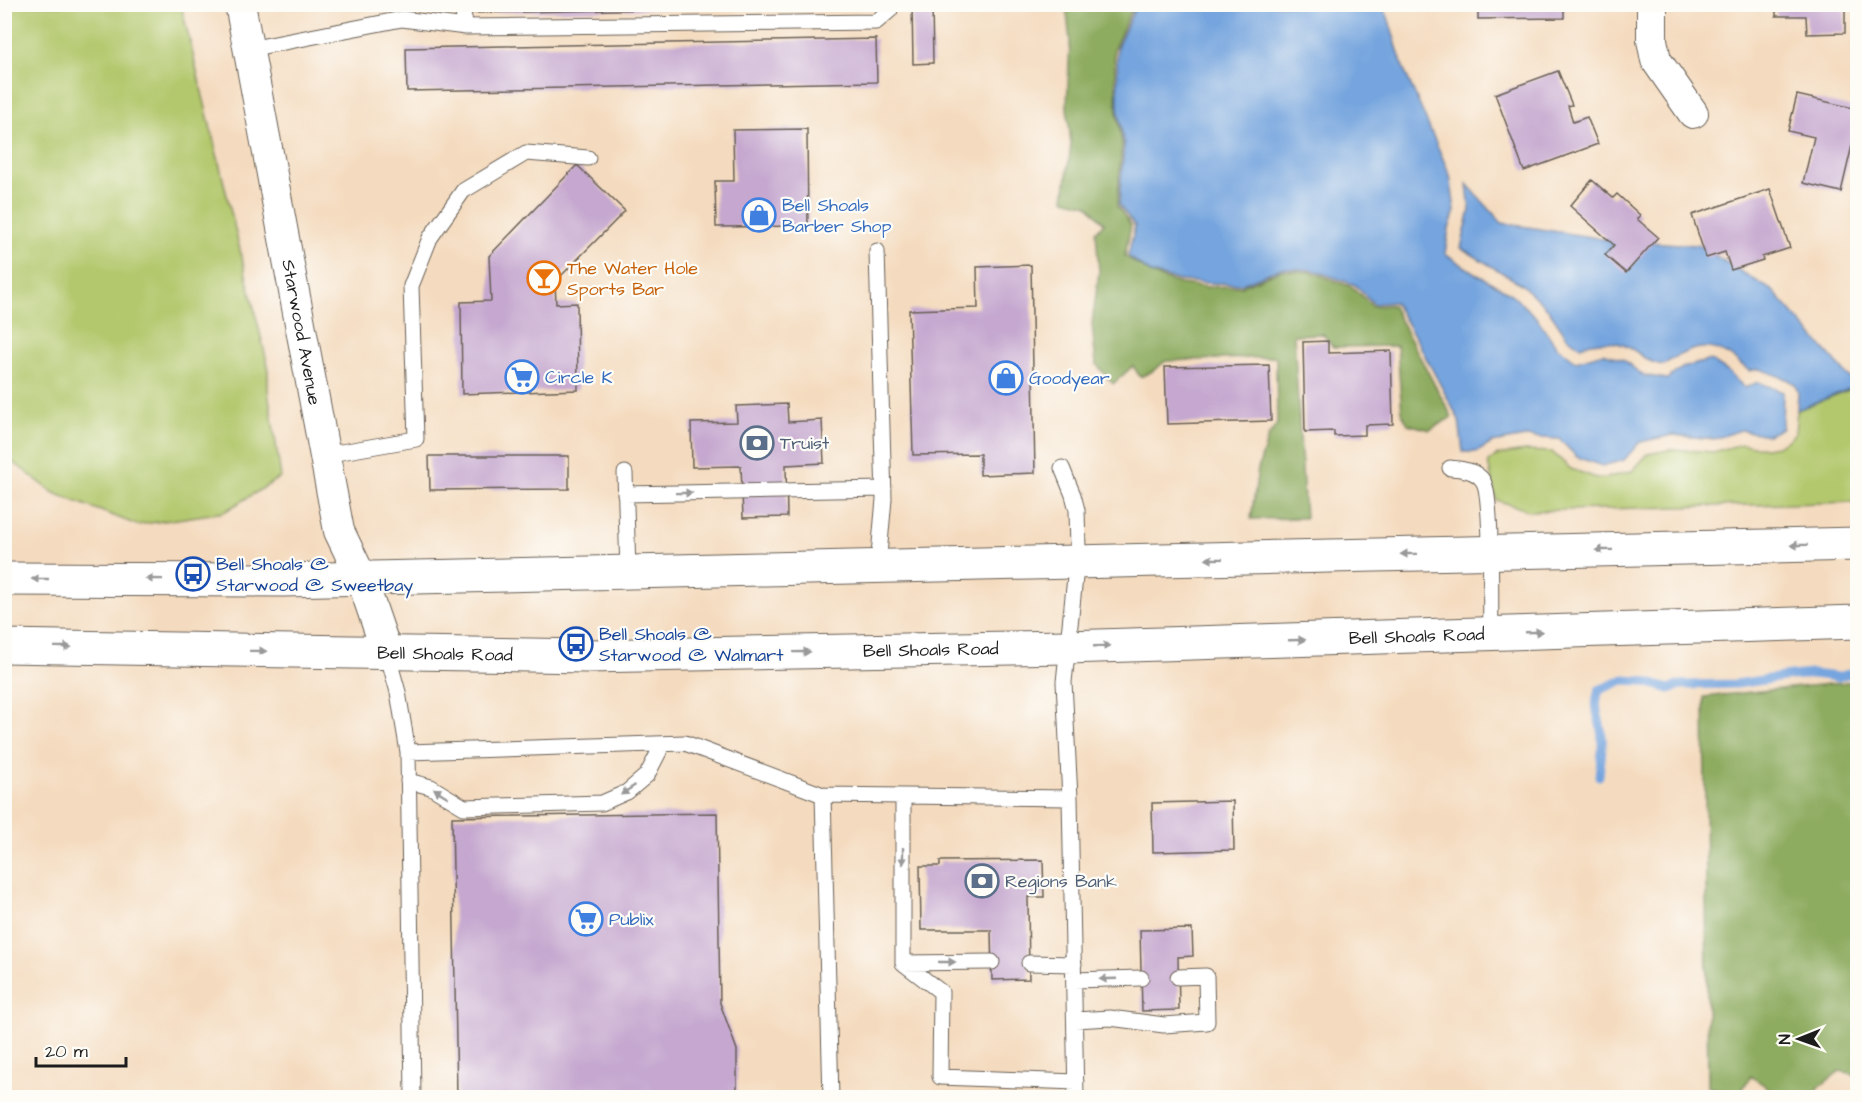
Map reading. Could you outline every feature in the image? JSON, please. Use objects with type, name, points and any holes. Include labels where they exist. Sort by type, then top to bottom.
[{"type":"main road","points":[[4,579],[254,580],[1857,544]]},
{"type":"main road","name":"Bell Shoals Road","points":[[4,646],[587,656],[1067,647],[1857,622]]},
{"type":"street","name":"Starwood Avenue","points":[[240,4],[339,531],[362,577],[387,653]]},
{"type":"street","points":[[1652,4],[1652,40],[1656,60],[1694,113]]},
{"type":"lane","points":[[461,4],[466,27]]},
{"type":"lane","points":[[249,49],[402,20],[466,27],[876,22],[890,10],[890,4]]},
{"type":"lane","points":[[324,455],[416,439],[411,286],[430,238],[464,191],[526,153],[588,158]]},
{"type":"lane","points":[[877,251],[884,489],[878,566]]},
{"type":"lane","points":[[1062,468],[1077,510],[1078,549],[1064,682],[1070,798],[1076,1098]]},
{"type":"lane","points":[[1450,468],[1473,472],[1482,479],[1488,499],[1491,634]]},
{"type":"lane","points":[[625,473],[628,572]]},
{"type":"lane","points":[[625,494],[884,489]]},
{"type":"lane","points":[[387,653],[398,692],[408,752],[413,1098]]},
{"type":"lane","points":[[408,781],[431,787],[464,807],[602,803],[627,792],[646,775],[663,744]]},
{"type":"lane","points":[[408,752],[685,744],[823,795],[903,798],[1070,798]]},
{"type":"lane","points":[[823,795],[831,1098]]},
{"type":"lane","points":[[903,798],[903,963]]},
{"type":"lane","points":[[903,963],[992,962]]},
{"type":"lane","points":[[903,963],[940,992],[940,1077],[1076,1082]]},
{"type":"lane","points":[[1029,963],[1074,964]]},
{"type":"lane","points":[[1075,1020],[1110,1018],[1164,1025],[1207,1022],[1206,976],[1178,977]]},
{"type":"lane","points":[[1074,980],[1141,978]]},
{"type":"green space","points":[[4,5],[181,5],[268,366],[268,391],[281,477],[224,512],[137,525],[54,493],[5,456]]},
{"type":"green space","points":[[1066,5],[1137,5],[1130,13],[1114,49],[1117,111],[1122,144],[1117,206],[1131,225],[1125,256],[1153,275],[1180,284],[1208,287],[1242,286],[1281,270],[1312,272],[1352,287],[1373,306],[1392,305],[1452,417],[1430,430],[1408,424],[1402,413],[1397,346],[1333,347],[1323,334],[1294,335],[1305,518],[1251,519],[1258,469],[1268,437],[1277,424],[1276,357],[1166,361],[1140,377],[1133,366],[1113,384],[1096,364],[1092,324],[1099,272],[1096,232],[1104,223],[1088,205],[1064,199],[1071,144],[1067,107],[1070,41]]},
{"type":"green space","points":[[1857,387],[1857,502],[1530,511],[1496,500],[1488,462],[1498,455],[1526,451],[1552,452],[1571,469],[1597,478],[1606,478],[1632,471],[1648,454],[1674,449],[1713,452],[1742,444],[1765,448],[1777,446],[1795,433],[1797,410]]},
{"type":"green space","points":[[1857,681],[1857,1075],[1840,1071],[1819,1087],[1815,1097],[1777,1097],[1751,1076],[1739,1094],[1708,1087],[1704,697]]},
{"type":"water","points":[[1141,4],[1382,5],[1388,17],[1403,67],[1450,175],[1455,211],[1445,254],[1510,293],[1537,318],[1556,346],[1576,361],[1603,353],[1624,360],[1642,375],[1667,379],[1682,368],[1710,360],[1727,371],[1745,388],[1758,382],[1783,392],[1782,428],[1768,435],[1741,430],[1714,439],[1673,435],[1640,442],[1624,460],[1602,466],[1577,457],[1559,439],[1525,437],[1492,443],[1477,452],[1463,452],[1459,420],[1394,302],[1374,304],[1355,285],[1313,270],[1281,268],[1242,284],[1180,281],[1151,273],[1128,256],[1135,226],[1119,205],[1124,145],[1118,108],[1117,47],[1133,12]]},
{"type":"water","points":[[1467,184],[1502,223],[1610,240],[1698,245],[1773,291],[1857,386],[1797,410],[1798,392],[1789,380],[1760,369],[1749,371],[1738,361],[1717,350],[1698,348],[1687,351],[1663,365],[1648,360],[1630,348],[1617,343],[1599,342],[1580,346],[1567,337],[1548,309],[1521,284],[1461,248],[1470,210]]},
{"type":"building","points":[[472,4],[799,4],[799,6],[472,13]]},
{"type":"building","points":[[912,4],[932,4],[933,63],[913,64]]},
{"type":"building","points":[[1478,4],[1564,4],[1564,18],[1478,19]]},
{"type":"building","points":[[1776,4],[1845,4],[1845,33],[1807,34],[1806,16],[1776,16]]},
{"type":"building","points":[[876,39],[877,82],[407,91],[406,48]]},
{"type":"building","points":[[1558,71],[1572,105],[1568,106],[1573,122],[1587,117],[1598,144],[1524,171],[1495,94]]},
{"type":"building","points":[[1797,95],[1858,109],[1858,138],[1854,137],[1841,192],[1803,183],[1814,137],[1788,131]]},
{"type":"building","points":[[807,129],[808,226],[716,227],[715,181],[734,181],[733,130]]},
{"type":"building","points":[[577,165],[625,211],[555,282],[556,304],[577,303],[578,390],[462,394],[461,302],[491,301],[489,256]]},
{"type":"building","points":[[1592,180],[1613,198],[1617,194],[1640,215],[1637,219],[1658,237],[1626,273],[1605,255],[1614,245],[1570,206]]},
{"type":"building","points":[[1770,189],[1790,248],[1762,257],[1763,260],[1731,270],[1725,252],[1706,258],[1692,215]]},
{"type":"building","points":[[1031,265],[1035,473],[980,475],[980,454],[913,455],[909,310],[978,308],[977,267]]},
{"type":"building","points":[[1328,341],[1328,353],[1391,351],[1393,424],[1365,425],[1365,435],[1334,436],[1334,431],[1305,432],[1303,342]]},
{"type":"building","points":[[1269,365],[1271,421],[1167,424],[1165,367]]},
{"type":"building","name":"Truist","points":[[787,404],[788,422],[822,420],[824,463],[786,465],[787,517],[743,518],[741,466],[692,467],[691,423],[737,422],[736,406]]},
{"type":"building","points":[[429,456],[569,456],[569,489],[430,490]]},
{"type":"building","points":[[1233,801],[1234,850],[1153,852],[1152,803]]},
{"type":"building","name":"Publix","points":[[717,813],[720,1003],[737,1050],[737,1098],[457,1098],[452,817]]},
{"type":"building","name":"Regions Bank","points":[[1043,860],[1044,897],[1028,897],[1029,979],[992,980],[991,930],[921,930],[920,866],[940,866],[940,861]]},
{"type":"building","points":[[1192,929],[1193,956],[1178,957],[1179,1010],[1142,1011],[1140,930]]},
{"type":"waterway","points":[[1599,776],[1602,742],[1597,697],[1599,690],[1623,680],[1642,681],[1669,689],[1681,685],[1736,684],[1812,674],[1838,677],[1858,671]]},
{"type":"place","name":"Bell Shoals Barber Shop","points":[[759,215]]},
{"type":"place","name":"The Water Hole Sports Bar","points":[[544,278]]},
{"type":"place","name":"Circle K","points":[[522,377]]},
{"type":"place","name":"Goodyear","points":[[1006,378]]},
{"type":"place","name":"Truist","points":[[757,443]]},
{"type":"place","name":"Bell Shoals @ Starwood @ Sweetbay","points":[[193,574]]},
{"type":"place","name":"Bell Shoals @ Starwood @ Walmart","points":[[576,644]]},
{"type":"place","name":"Regions Bank","points":[[982,881]]},
{"type":"place","name":"Publix","points":[[586,919]]}]
